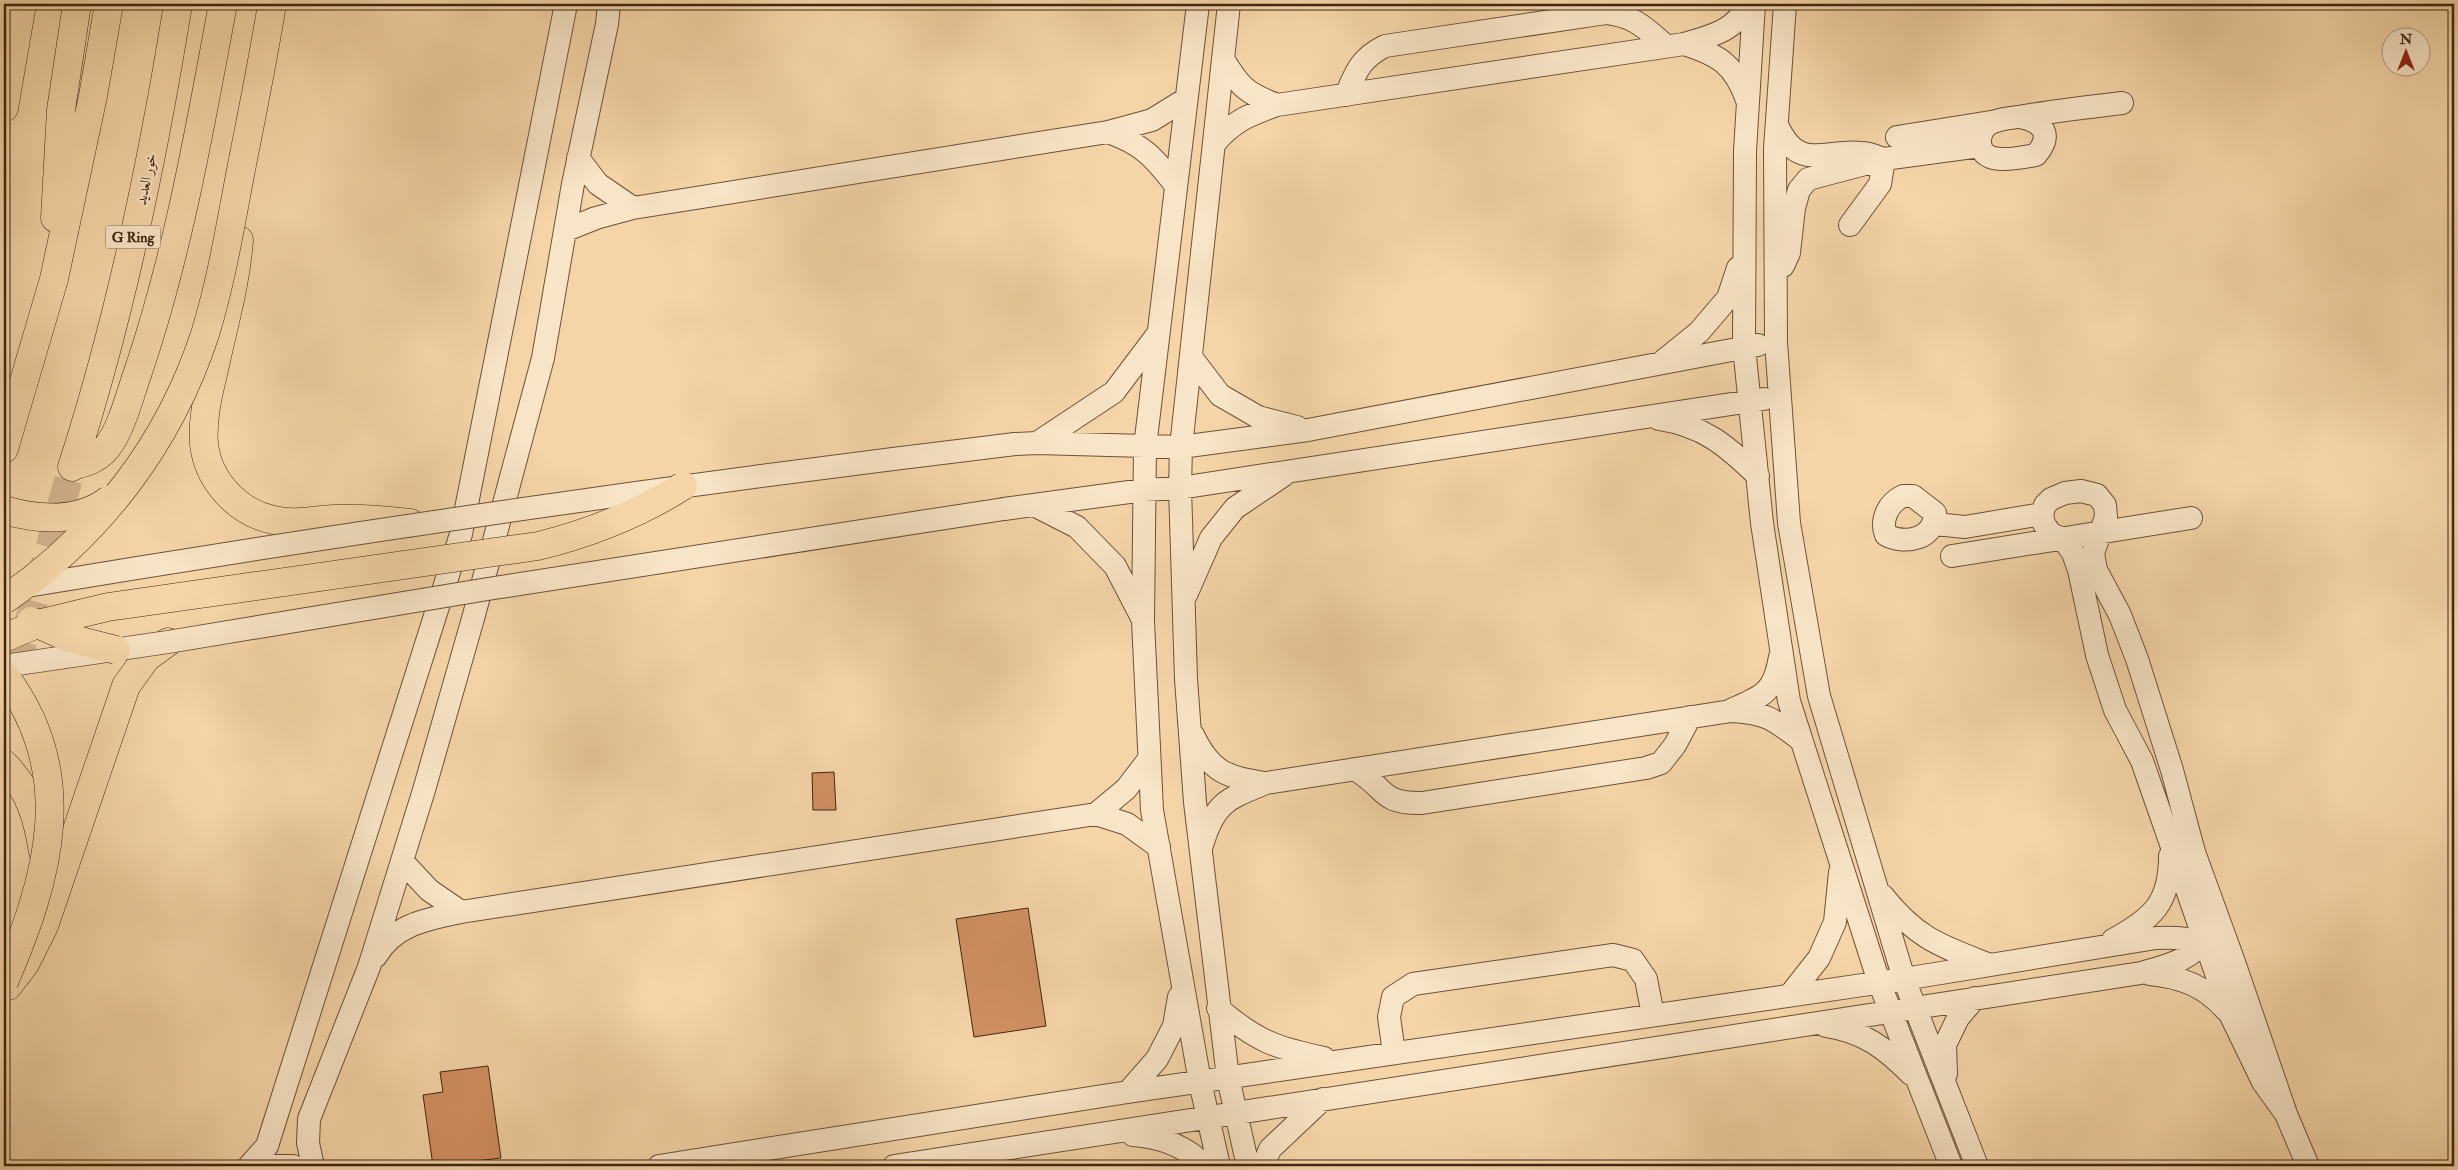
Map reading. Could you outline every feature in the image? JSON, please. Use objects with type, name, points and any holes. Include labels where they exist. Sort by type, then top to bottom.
[{"type":"highway","points":[[4,108],[22,4]]},
{"type":"highway","points":[[54,279],[57,153],[77,4]]},
{"type":"highway","points":[[4,449],[54,279],[93,96],[109,4]]},
{"type":"highway","name":"خور العديد","points":[[178,4],[148,173],[126,271],[72,466],[94,459],[109,445],[147,345],[181,220],[223,4]]},
{"type":"highway","points":[[116,650],[69,638],[37,624],[9,594],[79,540],[127,485],[165,428],[194,365],[222,266],[272,4]]},
{"type":"highway","points":[[241,166],[239,248],[203,428],[204,446],[208,463],[216,480],[240,506],[256,515],[273,520],[291,523],[361,519],[414,524]]},
{"type":"highway","points":[[4,510],[29,517],[56,518],[82,513],[98,506],[127,485]]},
{"type":"highway","points":[[4,638],[37,624],[108,607],[538,546],[598,529],[628,517],[683,486]]},
{"type":"highway","points":[[4,990],[25,964],[44,926],[126,686],[146,658],[168,642]]},
{"type":"highway","points":[[4,675],[20,696],[33,720],[49,774],[51,801],[50,829],[44,861],[28,923],[4,982]]},
{"type":"highway","points":[[4,764],[15,775],[30,801],[38,827],[44,861]]},
{"type":"lane","points":[[249,1166],[267,1146],[460,534],[566,4]]},
{"type":"lane","points":[[313,1166],[308,1143],[309,1119],[369,967],[402,861],[474,615],[543,358],[578,158],[607,24],[609,4]]},
{"type":"lane","points":[[1198,4],[1145,447],[1143,621],[1152,810],[1200,1082],[1219,1166]]},
{"type":"lane","points":[[1229,4],[1181,447],[1180,488],[1190,728],[1200,850],[1228,1078],[1248,1166]]},
{"type":"lane","points":[[1214,144],[1228,127],[1249,115],[1277,105],[1675,45],[1714,35],[1734,24],[1747,4]]},
{"type":"lane","points":[[1754,4],[1745,151],[1744,347],[1758,476],[1789,702],[1878,982],[1951,1166]]},
{"type":"lane","points":[[1785,4],[1777,125],[1776,342],[1778,397],[1788,523],[1819,696],[1904,979],[1978,1166]]},
{"type":"lane","points":[[1346,95],[1356,70],[1370,54],[1385,46],[1606,13],[1622,14],[1638,21],[1675,45],[1709,52],[1729,65],[1740,80],[1748,104]]},
{"type":"lane","points":[[1223,59],[1237,83],[1255,97],[1277,105]]},
{"type":"lane","points":[[566,230],[596,218],[633,208],[1108,132],[1152,120],[1186,99]]},
{"type":"lane","points":[[1897,137],[2122,103]]},
{"type":"lane","points":[[1996,121],[1985,126],[1980,136],[1980,146],[1984,153],[1996,159],[2036,155],[2044,146],[2045,137],[2042,127],[2035,120],[2020,117]]},
{"type":"lane","points":[[1777,125],[1784,142],[1794,150],[1805,155],[1865,153],[1884,159]]},
{"type":"lane","points":[[1108,132],[1133,141],[1160,165],[1176,186]]},
{"type":"lane","points":[[1776,280],[1789,252],[1794,208],[1799,190],[1808,179],[1884,159],[1980,146]]},
{"type":"lane","points":[[578,158],[598,184],[633,208]]},
{"type":"lane","points":[[1850,225],[1880,184],[1884,159]]},
{"type":"lane","points":[[1660,363],[1698,332],[1728,298],[1745,250]]},
{"type":"lane","points":[[1037,443],[1114,392],[1158,334]]},
{"type":"lane","points":[[9,594],[414,524],[683,486],[1015,444],[1181,447],[1308,430],[1776,342]]},
{"type":"lane","points":[[1191,357],[1220,394],[1258,416],[1308,430]]},
{"type":"lane","points":[[4,666],[168,642],[494,588],[1034,504],[1144,490],[1180,488],[1778,397]]},
{"type":"lane","points":[[1646,416],[1685,423],[1726,446],[1758,476]]},
{"type":"lane","points":[[1184,601],[1211,538],[1235,508],[1290,471]]},
{"type":"lane","points":[[2286,1114],[2263,1082],[2231,1016],[2142,761],[2115,710],[2096,655],[2079,570],[2073,553],[2063,539],[2051,534],[2044,524],[2042,514],[2051,499],[2065,493],[2081,491],[2097,496],[2105,505],[2106,517],[2093,553],[2096,570],[2120,616],[2137,659],[2172,770],[2194,852],[2286,1114],[2308,1166]]},
{"type":"lane","points":[[1034,504],[1078,527],[1108,559],[1114,566],[1143,621]]},
{"type":"lane","points":[[1935,524],[1965,526],[2042,514]]},
{"type":"lane","points":[[1952,556],[2191,518]]},
{"type":"lane","points":[[1731,711],[1756,699],[1770,687],[1777,677],[1782,649]]},
{"type":"lane","points":[[1200,850],[1208,826],[1219,807],[1233,796],[1266,783],[1731,711],[1758,713],[1776,721],[1802,740]]},
{"type":"lane","points":[[1354,769],[1369,778],[1390,800],[1402,803],[1422,803],[1646,768],[1661,763],[1675,745],[1690,717]]},
{"type":"lane","points":[[1190,728],[1202,753],[1213,768],[1234,778],[1266,783]]},
{"type":"lane","points":[[1096,814],[1126,789],[1149,759]]},
{"type":"lane","points":[[369,967],[380,949],[394,935],[414,922],[462,912],[1096,814],[1127,824],[1159,847]]},
{"type":"lane","points":[[2106,944],[2146,919],[2165,898],[2170,876],[2170,845]]},
{"type":"lane","points":[[402,861],[429,890],[462,912]]},
{"type":"lane","points":[[1790,995],[1818,958],[1835,922],[1841,863]]},
{"type":"lane","points":[[1876,887],[1901,919],[1934,943],[1991,965]]},
{"type":"lane","points":[[894,1166],[1914,1006],[2141,973],[2177,964],[2204,942],[2212,931],[2213,905]]},
{"type":"lane","points":[[659,1166],[1128,1092],[1904,979],[2106,944],[2177,937],[2204,942],[2234,962]]},
{"type":"lane","points":[[1394,1053],[1389,1017],[1393,997],[1412,984],[1613,955],[1634,960],[1646,979],[1653,1015]]},
{"type":"lane","points":[[2141,973],[2169,976],[2198,985],[2215,997],[2231,1016]]},
{"type":"lane","points":[[1128,1092],[1157,1059],[1174,1026],[1182,976]]},
{"type":"lane","points":[[1946,1087],[1945,1045],[1958,1018],[1975,998]]},
{"type":"lane","points":[[1218,1008],[1242,1029],[1278,1048],[1337,1062]]},
{"type":"lane","points":[[1807,1024],[1848,1029],[1886,1049],[1917,1080]]},
{"type":"lane","points":[[1263,1166],[1270,1149],[1323,1099]]},
{"type":"lane","points":[[1107,1133],[1155,1137],[1193,1154],[1205,1166]]},
{"type":"lane","points":[[263,1166],[293,1166]]},
{"type":"building","points":[[834,772],[836,810],[813,810],[812,773]]},
{"type":"building","points":[[1028,908],[1046,1026],[974,1037],[956,919]]},
{"type":"building","points":[[488,1066],[501,1158],[433,1166],[423,1095],[443,1092],[440,1072]]},
{"type":"tunnel","points":[[4,709],[72,467]]}]
